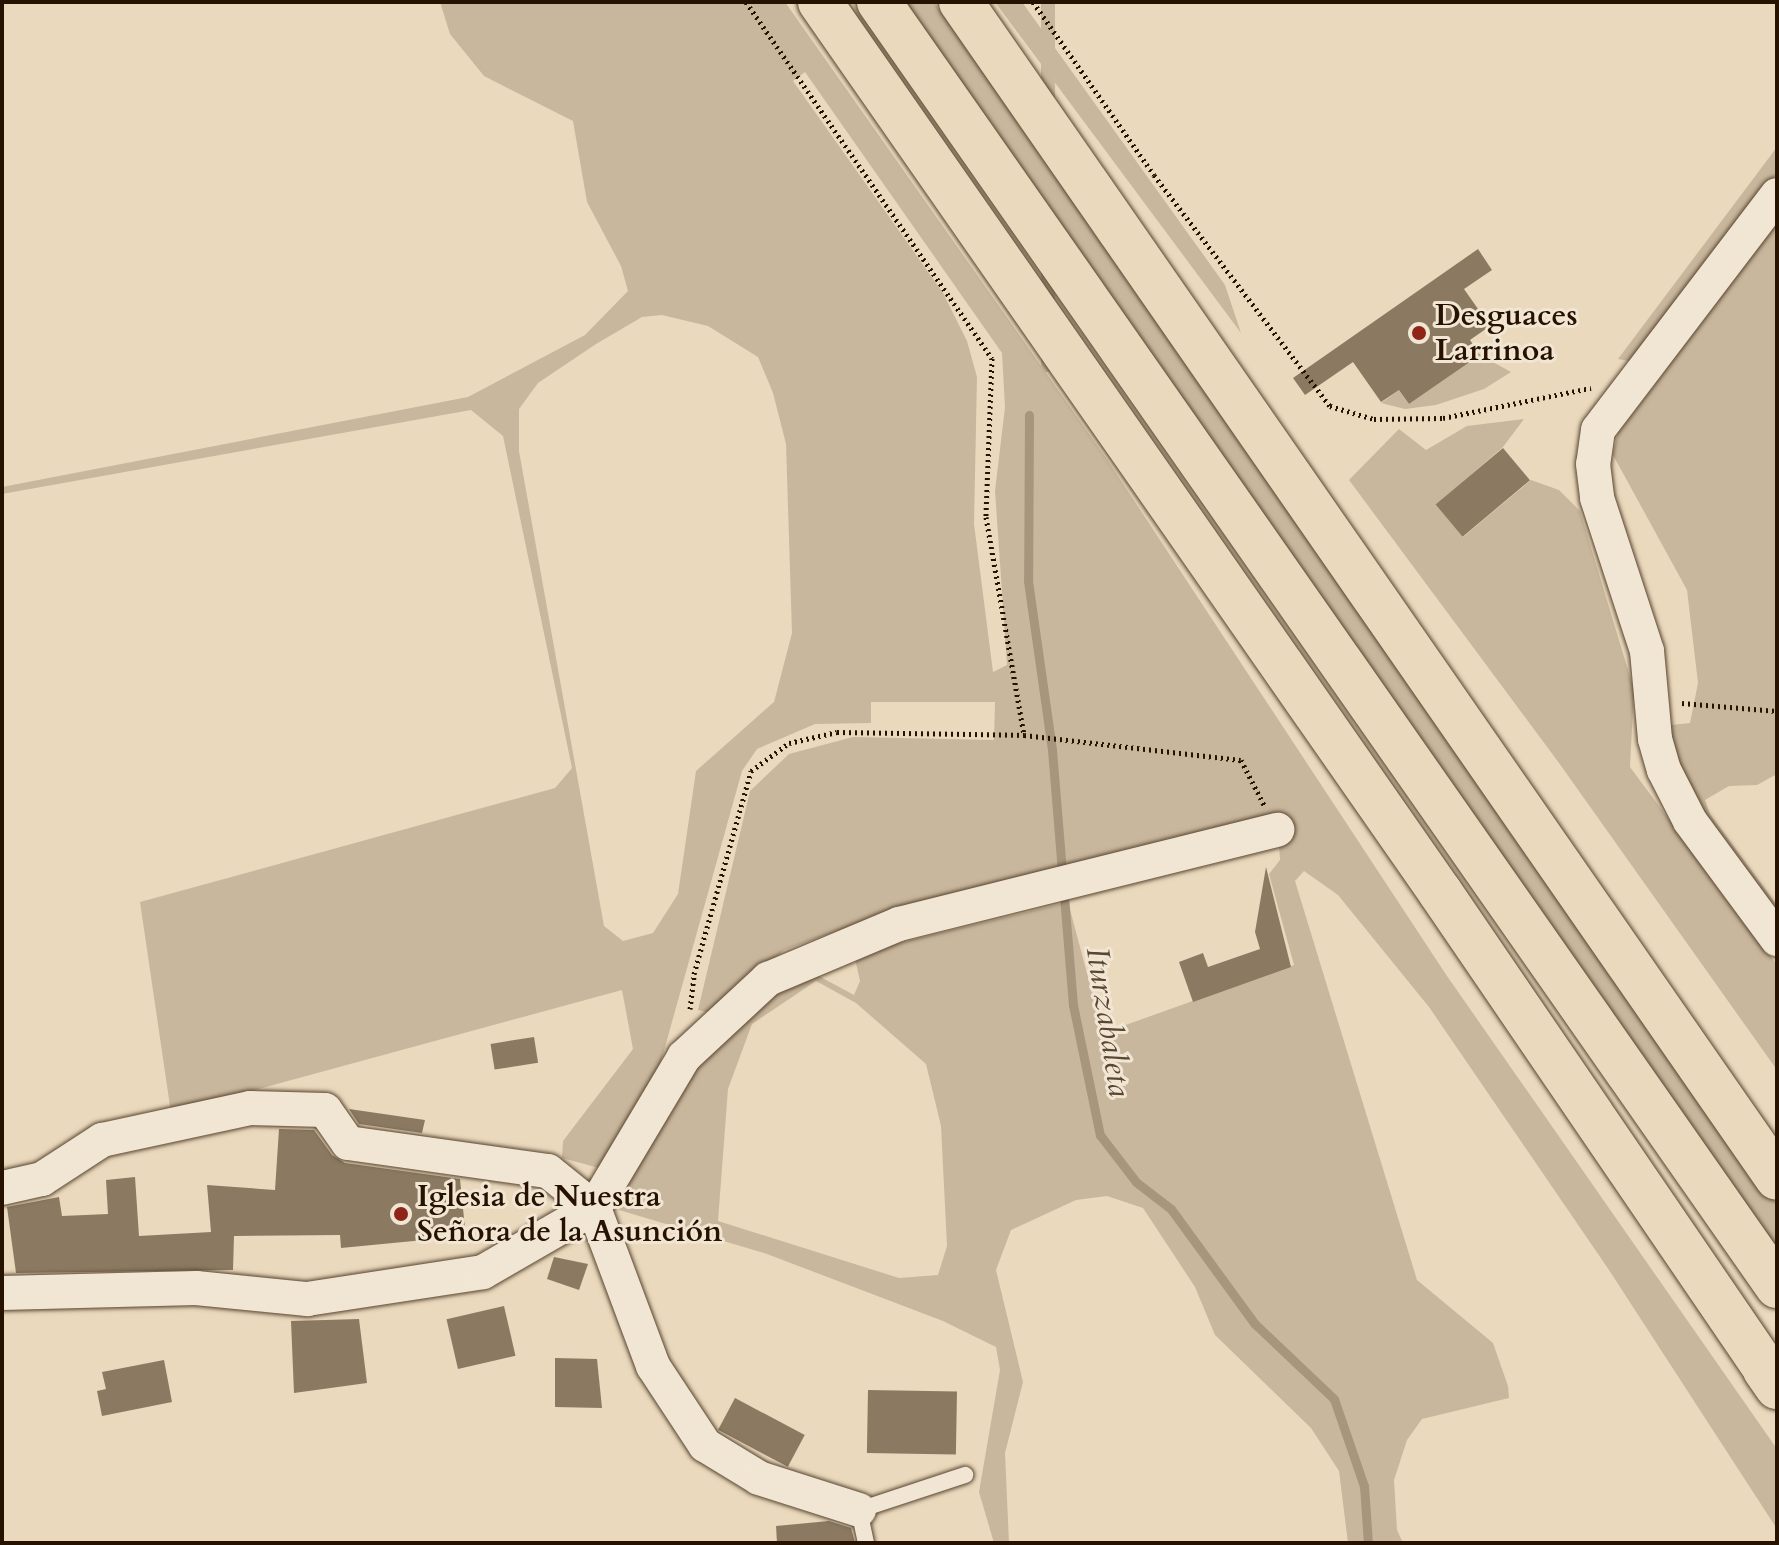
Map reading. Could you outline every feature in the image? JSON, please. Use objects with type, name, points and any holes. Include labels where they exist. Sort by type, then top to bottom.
[{"type":"highway","points":[[820,2],[1431,879],[1773,1381]]},
{"type":"highway","points":[[879,2],[1777,1286]]},
{"type":"highway","points":[[961,2],[1777,1178]]},
{"type":"street","points":[[1777,195],[1598,430],[1593,464],[1597,498],[1647,651],[1655,739],[1664,770],[1690,821],[1777,939]]},
{"type":"street","points":[[2,1293],[196,1288],[307,1299],[483,1272],[594,1208],[684,1057],[768,979],[899,924],[1046,892],[1277,830]]},
{"type":"street","points":[[2,1188],[42,1179],[102,1140],[250,1108],[325,1110],[348,1143],[548,1171],[594,1208],[653,1366],[705,1445],[759,1478],[859,1510]]},
{"type":"lane","points":[[866,1543],[859,1510],[965,1475]]},
{"type":"path","points":[[746,2],[992,358],[986,517],[1024,735]]},
{"type":"path","points":[[1033,2],[1154,175],[1330,406],[1374,419],[1443,418],[1572,389],[1632,386]]},
{"type":"path","points":[[1652,701],[1777,711]]},
{"type":"path","points":[[684,1057],[694,974],[751,771],[789,743],[837,732],[1024,735],[1241,760],[1277,830]]},
{"type":"shaded area","points":[[440,2],[785,2],[1108,461],[1447,976],[1777,1449],[1777,1529],[1609,1270],[1429,1007],[1338,895],[1304,871],[1295,881],[1417,1280],[1493,1343],[1508,1386],[1509,1398],[1422,1419],[1407,1440],[1394,1480],[1397,1530],[1403,1543],[1348,1543],[1339,1471],[1311,1428],[1215,1335],[1195,1287],[1143,1208],[1107,1196],[1076,1200],[1011,1230],[996,1270],[1023,1382],[1005,1453],[1009,1543],[994,1543],[979,1492],[1000,1370],[996,1347],[943,1321],[767,1254],[619,1210],[627,1175],[691,1074],[731,1029],[797,975],[815,974],[854,995],[860,981],[854,954],[1068,902],[1103,1033],[1294,965],[1269,874],[1280,860],[1277,819],[848,927],[784,950],[715,1014],[698,1010],[750,791],[789,754],[853,737],[994,740],[995,702],[871,702],[871,723],[815,724],[757,749],[742,771],[660,1065],[603,1169],[562,1158],[563,1141],[633,1049],[622,990],[171,1113],[140,902],[555,788],[572,768],[503,436],[471,410],[2,494],[2,487],[468,397],[585,335],[628,291],[621,266],[587,202],[573,121],[484,76],[450,34]],"holes":[[[805,72],[1002,353],[1005,407],[995,491],[1007,665],[993,672],[974,524],[977,377],[967,341],[943,293],[793,81]],[[662,315],[708,326],[758,357],[773,393],[786,444],[792,633],[774,702],[696,771],[678,894],[653,933],[623,941],[604,926],[519,451],[519,409],[538,383],[642,317]],[[816,981],[856,1003],[926,1064],[941,1126],[947,1246],[938,1275],[899,1278],[718,1221],[728,1089],[752,1024]]]},
{"type":"shaded area","points":[[903,2],[934,2],[1777,1205],[1777,1256]]},
{"type":"shaded area","points":[[995,2],[1022,2],[1225,285],[1241,333]]},
{"type":"shaded area","points":[[1041,2],[1055,2],[1055,372],[1041,372]]},
{"type":"shaded area","points":[[1777,147],[1777,173],[1634,362],[1618,359]]},
{"type":"shaded area","points":[[1777,223],[1777,774],[1757,785],[1729,786],[1705,800],[1710,814],[1777,905],[1777,919],[1702,815],[1670,747],[1671,725],[1690,723],[1698,683],[1687,590],[1613,455],[1618,433]]},
{"type":"shaded area","points":[[1480,355],[1511,372],[1484,389],[1436,405],[1405,409],[1381,403],[1399,390],[1409,404]]},
{"type":"shaded area","points":[[1524,419],[1503,447],[1436,505],[1463,537],[1531,480],[1559,490],[1580,511],[1634,690],[1630,767],[1777,965],[1777,1070],[1559,763],[1349,480],[1399,429],[1426,450],[1467,426]]},
{"type":"building","name":"Desguaces Larrinoa","points":[[1478,249],[1492,270],[1464,289],[1490,326],[1470,340],[1480,355],[1409,404],[1399,390],[1381,402],[1353,362],[1305,395],[1293,378]]},
{"type":"building","points":[[1503,448],[1530,480],[1463,537],[1436,505]]},
{"type":"building","points":[[1266,867],[1291,967],[1193,1002],[1179,962],[1203,953],[1208,967],[1260,949],[1255,932]]},
{"type":"building","points":[[534,1037],[538,1063],[495,1070],[491,1044]]},
{"type":"building","points":[[349,1109],[425,1120],[422,1133],[359,1124]]},
{"type":"building","points":[[279,1129],[314,1130],[332,1155],[345,1163],[460,1179],[465,1228],[424,1233],[424,1240],[341,1248],[340,1235],[234,1236],[233,1270],[16,1273],[7,1207],[59,1197],[62,1216],[108,1214],[106,1180],[135,1177],[139,1236],[211,1232],[207,1185],[275,1190]]},
{"type":"building","points":[[554,1257],[588,1264],[579,1290],[547,1279]]},
{"type":"building","points":[[504,1306],[515,1356],[458,1369],[447,1319]]},
{"type":"building","points":[[359,1319],[367,1383],[294,1393],[291,1321]]},
{"type":"building","points":[[555,1358],[597,1359],[602,1408],[555,1407]]},
{"type":"building","points":[[164,1360],[172,1402],[102,1416],[97,1391],[106,1389],[102,1372]]},
{"type":"building","points":[[868,1390],[957,1392],[956,1455],[867,1453]]},
{"type":"building","points":[[735,1398],[805,1435],[788,1467],[718,1430]]},
{"type":"building","points":[[829,1521],[851,1528],[855,1543],[777,1543],[776,1526]]},
{"type":"waterway","name":"Iturzabaleta","points":[[1029,415],[1028,581],[1052,750],[1073,1005],[1100,1135],[1136,1182],[1171,1209],[1255,1324],[1334,1399],[1364,1486],[1368,1543]]},
{"type":"place","name":"Desguaces Larrinoa","points":[[1419,333]]},
{"type":"place","name":"Iglesia de Nuestra Señora de la Asunción","points":[[401,1214]]}]
